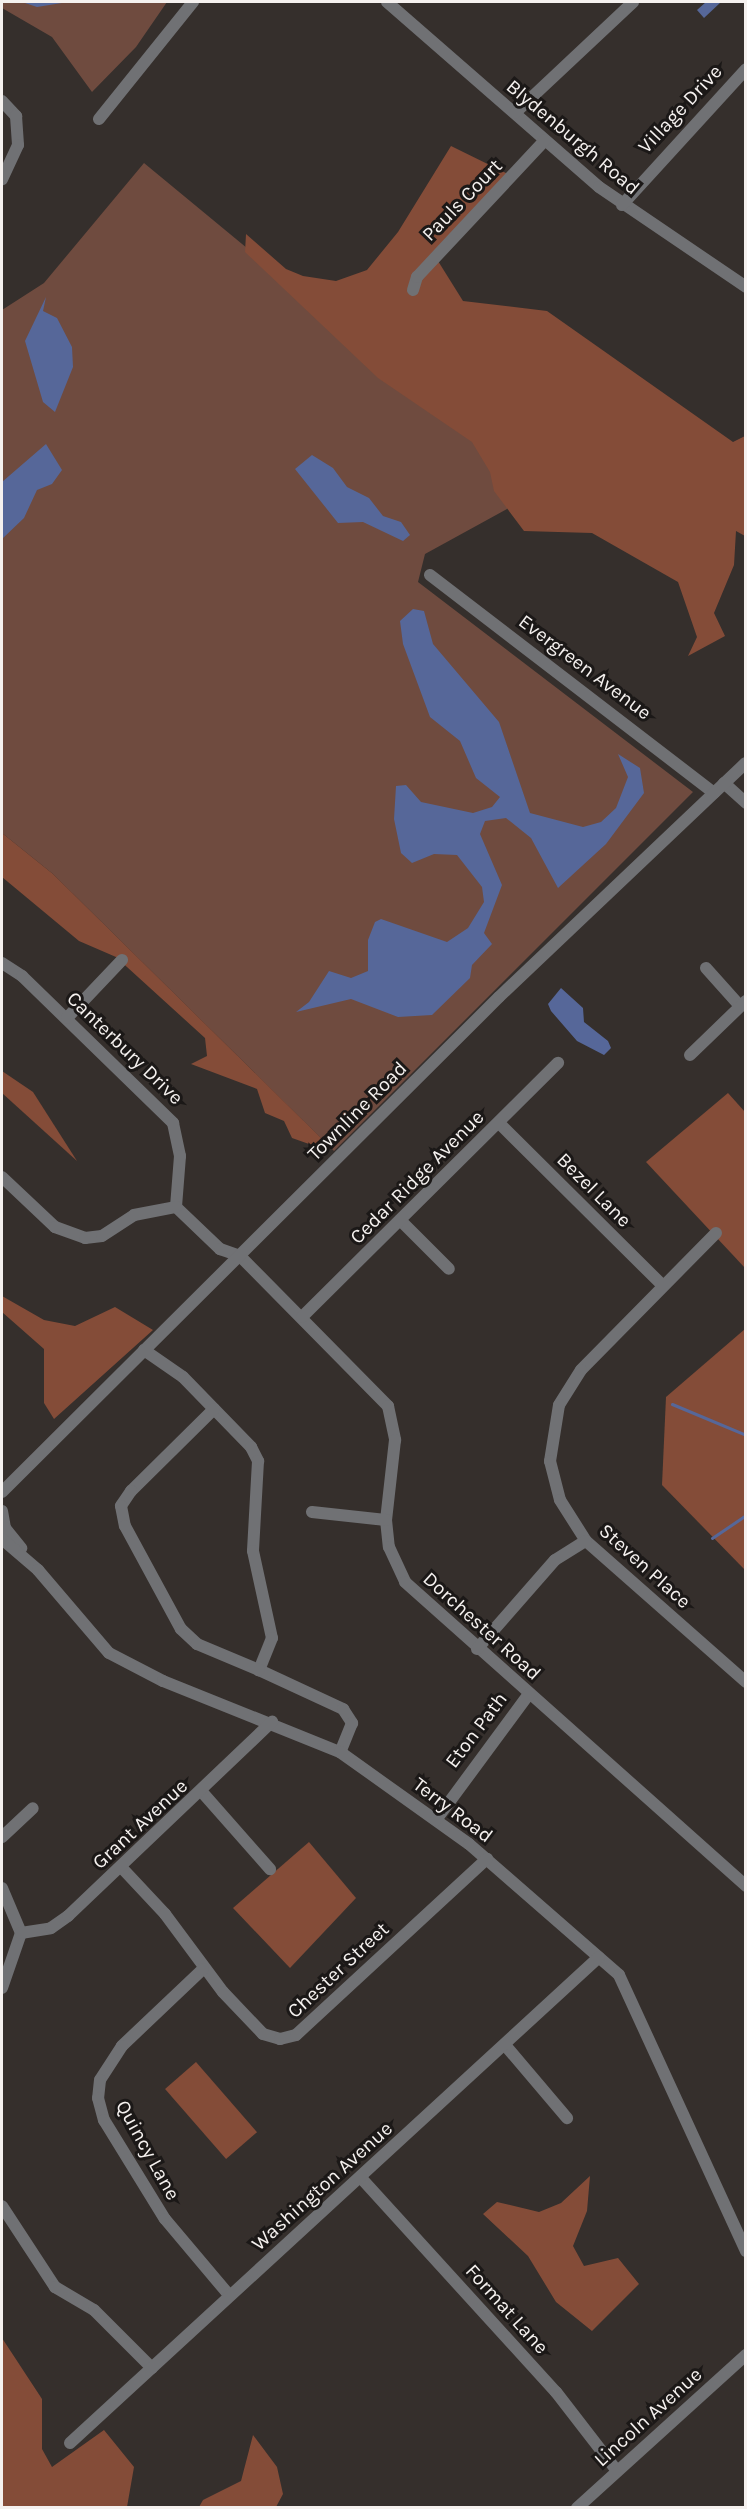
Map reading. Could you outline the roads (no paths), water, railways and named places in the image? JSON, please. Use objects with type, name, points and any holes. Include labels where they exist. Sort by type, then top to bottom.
[{"type":"street","points":[[99,119],[193,2]]},
{"type":"street","name":"Blydenburgh Road","points":[[387,2],[622,205],[746,287]]},
{"type":"street","points":[[515,113],[633,2]]},
{"type":"street","name":"Village Drive","points":[[622,205],[746,69]]},
{"type":"street","points":[[2,101],[16,116],[18,145],[2,176]]},
{"type":"street","name":"Pauls Court","points":[[413,290],[417,277],[545,140]]},
{"type":"street","name":"Evergreen Avenue","points":[[430,575],[714,793]]},
{"type":"street","name":"Townline Road","points":[[2,1492],[606,892],[746,763]]},
{"type":"street","points":[[724,783],[746,803]]},
{"type":"street","points":[[67,1018],[122,960]]},
{"type":"street","name":"Canterbury Drive","points":[[2,963],[67,1018],[173,1123],[180,1156],[176,1207]]},
{"type":"street","points":[[690,1055],[743,1003],[706,968]]},
{"type":"street","name":"Cedar Ridge Avenue","points":[[302,1317],[558,1063]]},
{"type":"street","name":"Bezel Lane","points":[[500,1123],[662,1286]]},
{"type":"street","points":[[2,1177],[55,1227],[85,1238],[102,1236],[134,1215],[176,1207],[220,1249],[240,1256]]},
{"type":"street","points":[[400,1220],[449,1269]]},
{"type":"street","name":"Steven Place","points":[[716,1233],[581,1370],[559,1405],[550,1444],[553,1478],[560,1500],[586,1541],[746,1682]]},
{"type":"street","name":"Dorchester Road","points":[[240,1256],[388,1406],[395,1440],[386,1520],[388,1547],[405,1582],[746,1886]]},
{"type":"street","points":[[144,1350],[214,1408],[251,1446],[258,1461],[253,1551],[272,1638],[260,1670]]},
{"type":"street","points":[[214,1408],[131,1491],[121,1506],[125,1526],[181,1629],[197,1644],[260,1670],[343,1709],[352,1723],[340,1752]]},
{"type":"street","points":[[38,1456],[2,1511],[5,1528],[38,1570]]},
{"type":"street","points":[[312,1512],[386,1520]]},
{"type":"street","name":"Terry Road","points":[[2,1539],[38,1570],[109,1653],[163,1681],[272,1722],[340,1752],[487,1859],[619,1975],[746,2250]]},
{"type":"street","points":[[477,1648],[555,1560],[586,1541]]},
{"type":"street","name":"Eton Path","points":[[436,1820],[529,1694]]},
{"type":"street","name":"Grant Avenue","points":[[21,1933],[51,1928],[122,1868],[272,1722]]},
{"type":"street","points":[[202,1792],[270,1869]]},
{"type":"street","points":[[2,1837],[33,1808]]},
{"type":"street","name":"Chester Street","points":[[122,1868],[165,1914],[203,1969],[263,2034],[296,2035],[487,1859]]},
{"type":"street","points":[[2,1888],[21,1933],[2,1988]]},
{"type":"street","name":"Washington Avenue","points":[[70,2443],[229,2295],[362,2179],[599,1957]]},
{"type":"street","name":"Quincy Lane","points":[[203,1969],[122,2046],[100,2080],[98,2098],[104,2120],[165,2219],[229,2295]]},
{"type":"street","points":[[505,2045],[567,2118]]},
{"type":"street","name":"Format Lane","points":[[362,2179],[556,2392],[617,2471]]},
{"type":"street","points":[[2,2206],[55,2287],[94,2310],[152,2368]]},
{"type":"street","name":"Lincoln Avenue","points":[[578,2508],[746,2355]]},
{"type":"water","points":[[22,2],[68,2],[37,7]]},
{"type":"water","points":[[706,2],[721,2],[704,18],[697,10]]},
{"type":"water","points":[[46,297],[43,311],[57,318],[72,347],[73,367],[55,412],[43,402],[25,341]]},
{"type":"water","points":[[46,444],[62,470],[52,484],[37,490],[24,518],[2,539],[2,482]]},
{"type":"water","points":[[312,455],[333,468],[347,487],[369,498],[383,516],[401,522],[410,535],[403,541],[363,522],[338,523],[295,469]]},
{"type":"water","points":[[413,609],[424,611],[433,644],[499,722],[530,813],[583,827],[601,822],[616,808],[628,777],[618,754],[640,768],[644,793],[606,844],[558,888],[531,838],[506,818],[485,821],[480,834],[502,885],[484,933],[492,944],[472,965],[470,978],[432,1015],[398,1017],[351,999],[296,1012],[309,1002],[329,971],[351,978],[368,971],[368,940],[375,922],[381,919],[447,942],[468,928],[484,902],[482,887],[457,855],[434,854],[412,863],[401,853],[394,819],[396,786],[406,785],[421,802],[473,813],[492,807],[500,797],[476,778],[460,741],[430,717],[403,644],[400,621]]},
{"type":"water","points":[[561,988],[583,1008],[584,1022],[608,1041],[611,1048],[604,1055],[577,1041],[551,1011],[548,1004]]},
{"type":"waterway","points":[[672,1404],[746,1435]]},
{"type":"waterway","points":[[712,1538],[746,1515]]}]
